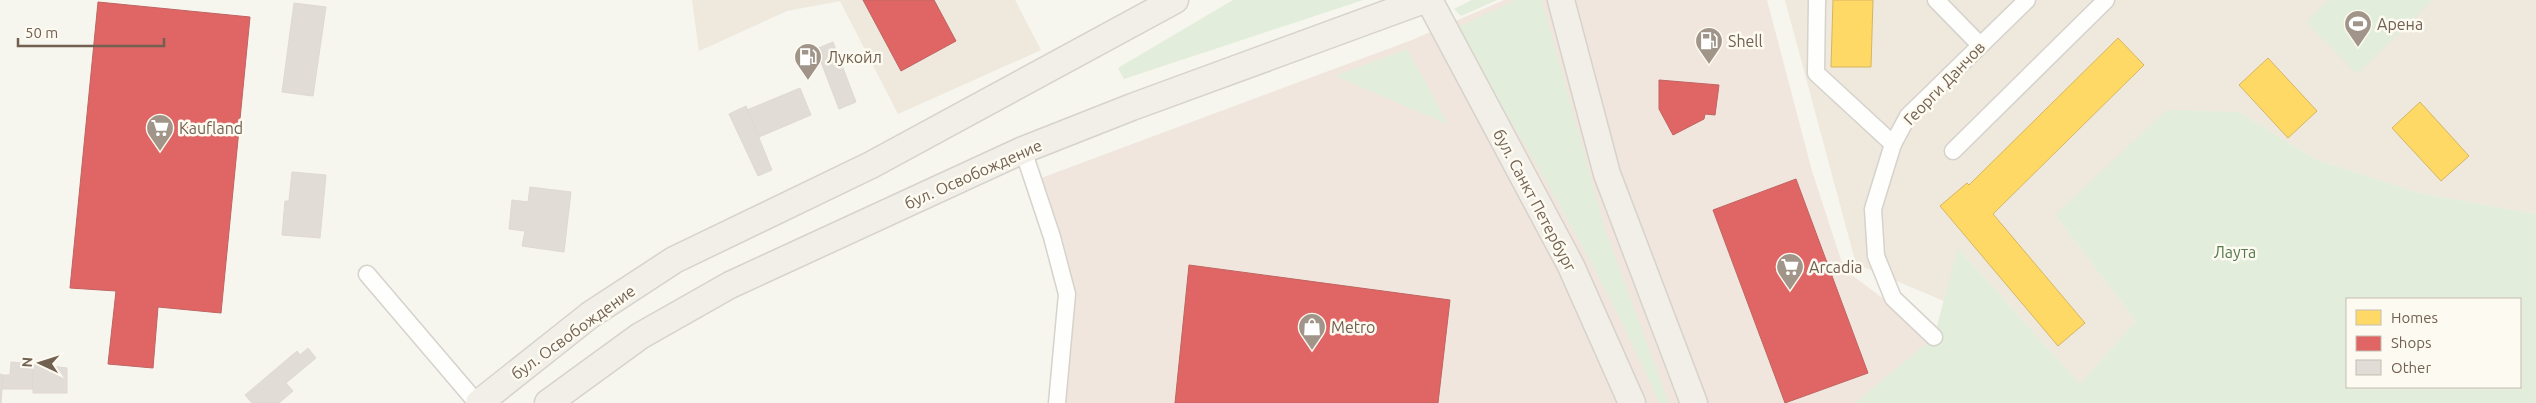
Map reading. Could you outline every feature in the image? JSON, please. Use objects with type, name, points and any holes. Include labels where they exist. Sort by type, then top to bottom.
[{"type":"main road","name":"бул. Освобождение","points":[[478,403],[590,315],[674,260],[871,165],[1175,0]]},
{"type":"main road","name":"бул. Освобождение","points":[[548,403],[640,336],[730,284],[1023,150],[1132,107],[1424,0]]},
{"type":"main road","name":"бул. Санкт Петербург","points":[[1429,0],[1571,266],[1632,403]]},
{"type":"main road","points":[[1561,0],[1608,174],[1694,403]]},
{"type":"street","points":[[1817,0],[1816,73],[1893,144]]},
{"type":"street","points":[[1936,0],[1980,45]]},
{"type":"street","name":"Георги Данчов","points":[[1934,337],[1893,298],[1876,256],[1873,208],[1893,144],[1908,116],[2027,0]]},
{"type":"street","points":[[1953,151],[2106,0]]},
{"type":"street","points":[[1023,150],[1052,237],[1067,294],[1057,403]]},
{"type":"street","points":[[367,274],[478,403]]},
{"type":"shaded area","points":[[692,0],[1015,0],[1041,50],[898,114],[840,1],[787,11],[699,51]]},
{"type":"shaded area","points":[[1504,0],[1767,0],[1812,171],[1844,269],[1934,337],[1855,403],[1057,403],[1067,294],[1033,181],[1412,40]]},
{"type":"shaded area","points":[[1785,0],[2536,0],[2536,214],[2419,193],[2317,160],[2239,112],[2055,215],[2136,321],[2080,384],[1959,249],[1944,301],[1856,264]]},
{"type":"green space","points":[[1233,0],[1363,0],[1124,79],[1118,68]]},
{"type":"green space","points":[[1472,0],[1497,0],[1461,16],[1454,9]]},
{"type":"green space","points":[[1516,0],[1542,0],[1606,232],[1669,403],[1659,403],[1614,307],[1564,212],[1456,28]]},
{"type":"green space","name":"Арена","points":[[2329,0],[2433,0],[2357,74],[2306,22]]},
{"type":"green space","points":[[1407,49],[1449,125],[1335,76]]},
{"type":"green space","name":"Лаута","points":[[2167,110],[2239,112],[2317,160],[2419,193],[2536,214],[2536,403],[1855,403],[1934,337],[1958,248],[2080,384],[2136,321],[2055,215]]},
{"type":"building: Homes","points":[[1833,0],[1873,0],[1871,67],[1831,67]]},
{"type":"building: Homes","points":[[2118,38],[2144,65],[1993,214],[2085,323],[2058,346],[1940,206],[1967,183],[1969,185]]},
{"type":"building: Homes","points":[[2268,58],[2317,111],[2288,138],[2239,85]]},
{"type":"building: Homes","points":[[2420,102],[2469,156],[2441,181],[2392,128]]},
{"type":"building: Shops","points":[[863,0],[934,0],[956,41],[901,71]]},
{"type":"building: Shops","name":"Kaufland","points":[[98,2],[250,17],[221,313],[158,307],[153,368],[108,364],[116,291],[70,288]]},
{"type":"building: Shops","points":[[1659,80],[1719,85],[1715,115],[1705,114],[1704,119],[1673,135],[1659,109]]},
{"type":"building: Shops","name":"Arcadia","points":[[1796,179],[1868,373],[1785,403],[1713,210]]},
{"type":"building: Shops","name":"Metro","points":[[1189,265],[1450,300],[1438,403],[1175,403]]},
{"type":"building: Other","points":[[294,3],[326,7],[313,96],[282,92]]},
{"type":"building: Other","points":[[833,42],[856,102],[839,109],[816,49]]},
{"type":"building: Other","points":[[800,88],[811,115],[759,137],[747,110]]},
{"type":"building: Other","points":[[746,106],[772,170],[758,176],[729,114]]},
{"type":"building: Other","points":[[292,172],[326,175],[320,238],[282,235],[285,201],[289,201]]},
{"type":"building: Other","points":[[530,187],[571,192],[564,252],[522,246],[525,231],[509,229],[512,200],[528,202]]},
{"type":"building: Other","points":[[308,348],[316,358],[286,383],[293,391],[279,403],[252,403],[245,395],[297,351],[300,355]]},
{"type":"building: Other","points":[[11,362],[33,364],[33,389],[2,389],[3,375],[10,375]]},
{"type":"building: Other","points":[[33,364],[67,368],[67,393],[33,393]]},
{"type":"building: Other","points":[[0,374],[3,375],[1,403],[0,403]]},
{"type":"place","name":"Арена","points":[[2358,48]]},
{"type":"place","name":"Shell","points":[[1709,65]]},
{"type":"place","name":"Лукойл","points":[[808,81]]},
{"type":"place","name":"Kaufland","points":[[160,152]]},
{"type":"place","name":"Arcadia","points":[[1790,291]]},
{"type":"place","name":"Metro","points":[[1312,351]]}]
